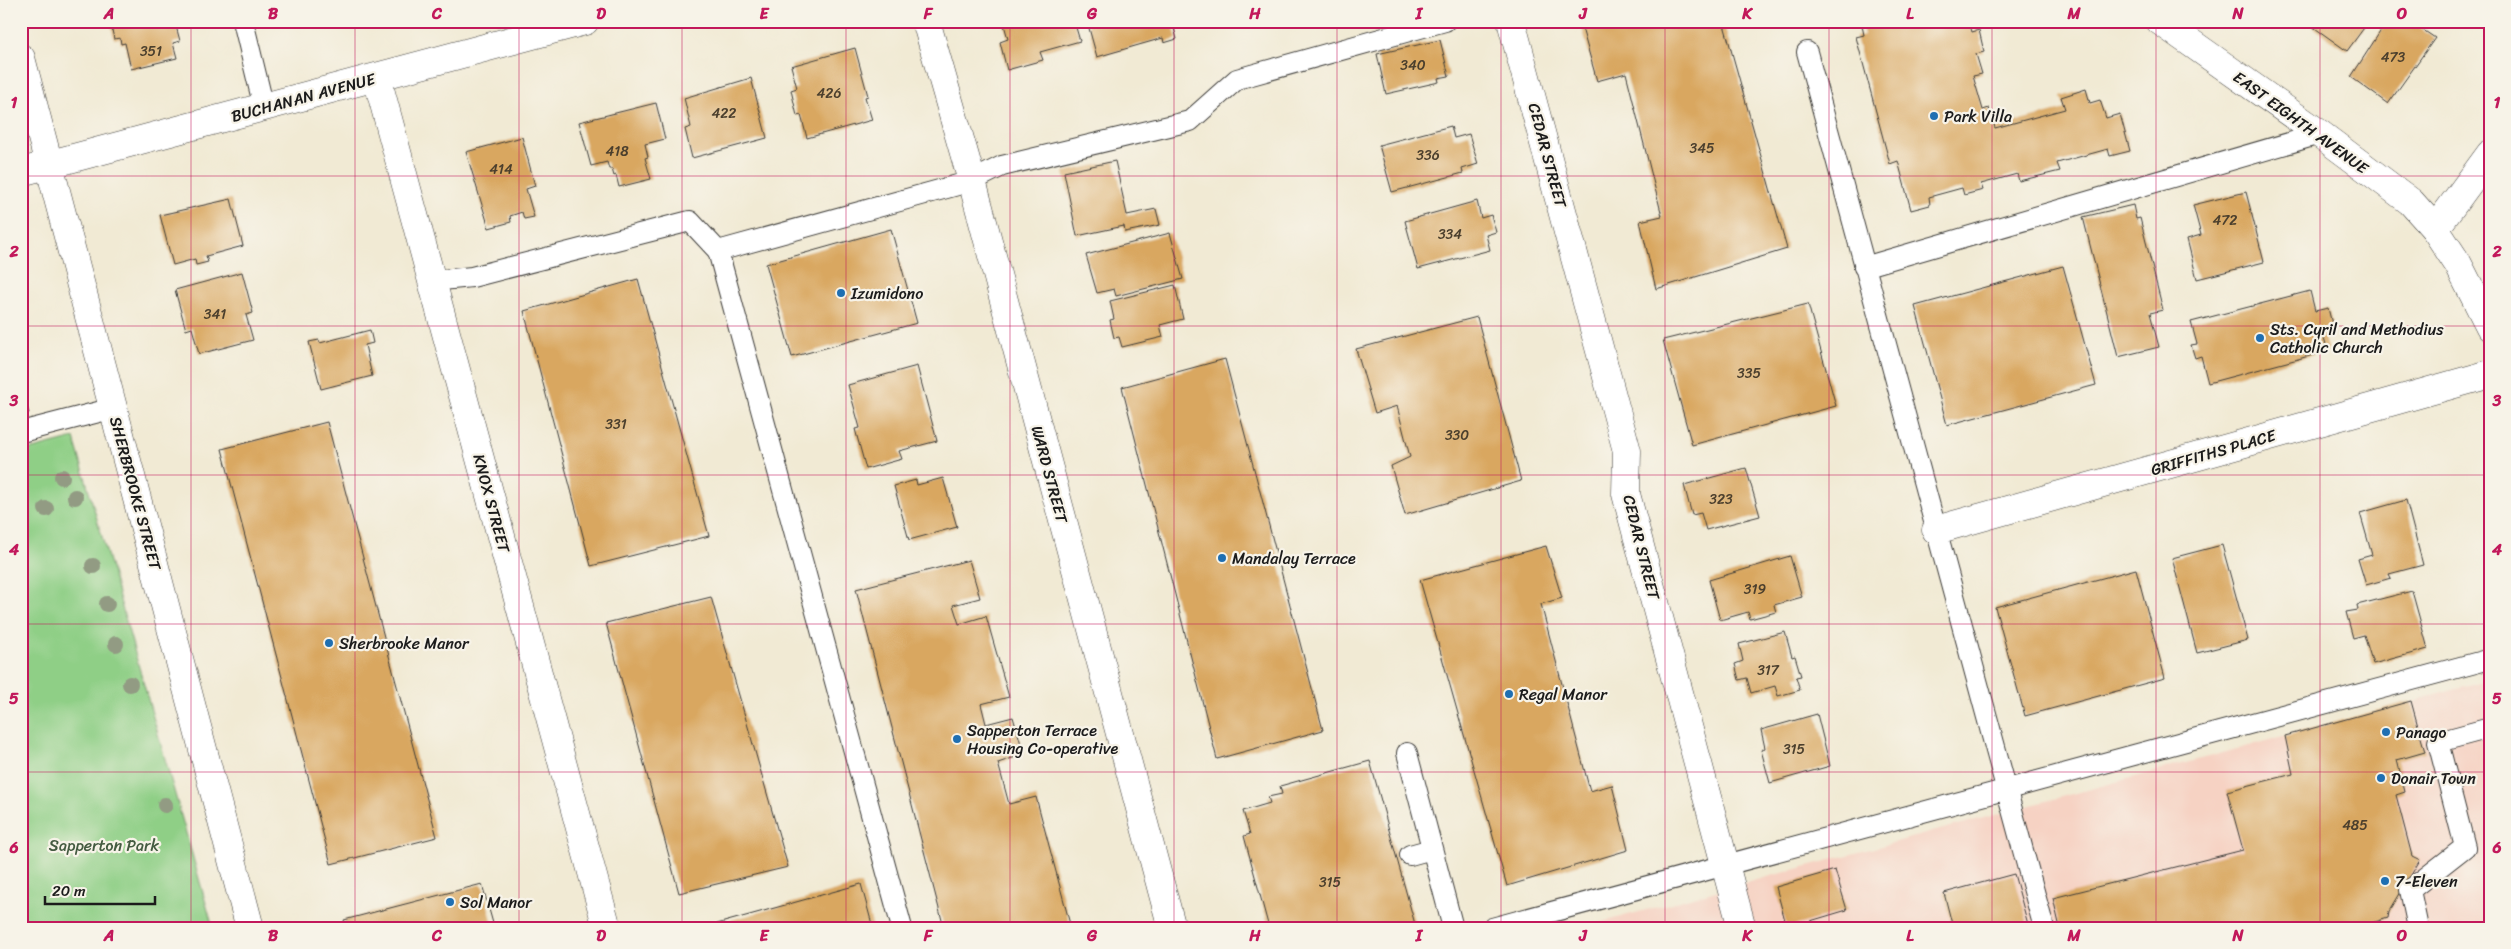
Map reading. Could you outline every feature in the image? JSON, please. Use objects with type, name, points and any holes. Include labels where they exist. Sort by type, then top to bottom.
[{"type":"street","name":"BUCHANAN AVENUE","points":[[21,172],[585,21]]},
{"type":"street","name":"WARD STREET","points":[[926,21],[972,181],[1172,928]]},
{"type":"street","name":"CEDAR STREET","points":[[1512,21],[1627,452],[1626,494],[1742,928]]},
{"type":"street","name":"EAST EIGHTH AVENUE","points":[[2160,21],[2320,134],[2411,202],[2435,229],[2458,264],[2490,327]]},
{"type":"street","name":"SHERBROOKE STREET","points":[[21,58],[250,928]]},
{"type":"street","name":"KNOX STREET","points":[[377,78],[607,928]]},
{"type":"street","points":[[2435,229],[2490,154]]},
{"type":"street","name":"GRIFFITHS PLACE","points":[[1936,530],[2490,374]]},
{"type":"lane","points":[[242,21],[264,108]]},
{"type":"lane","points":[[718,251],[972,181],[1002,166],[1190,121],[1237,79],[1445,21]]},
{"type":"lane","points":[[1806,52],[2044,928]]},
{"type":"lane","points":[[1864,267],[2320,134]]},
{"type":"lane","points":[[432,282],[472,277],[690,221],[718,251],[902,928]]},
{"type":"lane","points":[[21,432],[114,408]]},
{"type":"lane","points":[[1492,928],[2490,659]]},
{"type":"lane","points":[[2418,928],[2410,890],[2465,848],[2438,742],[2490,728]]},
{"type":"lane","points":[[1407,753],[1453,928]]},
{"type":"lane","points":[[1410,855],[1432,849]]},
{"type":"shaded area","points":[[2490,680],[2490,928],[1580,928],[2285,736]]},
{"type":"green space","name":"Sapperton Park","points":[[74,438],[213,928],[21,928],[21,452]]},
{"type":"building","points":[[110,21],[168,21],[170,28],[176,26],[180,41],[173,43],[177,58],[131,69],[125,43],[121,44],[120,38],[114,39]]},
{"type":"building","points":[[1003,21],[1074,21],[1080,41],[1040,52],[1043,60],[1007,70],[1000,42],[1008,39]]},
{"type":"building","points":[[1087,21],[1172,21],[1177,39],[1164,43],[1163,38],[1097,57]]},
{"type":"building","points":[[1580,21],[1723,21],[1787,249],[1656,289],[1640,221],[1662,216],[1626,73],[1597,81]]},
{"type":"building","name":"Park Villa","points":[[1861,21],[1969,21],[1972,32],[1979,30],[1984,52],[1976,54],[1982,74],[1973,76],[1983,110],[1989,108],[1995,128],[2065,109],[2061,97],[2086,89],[2090,103],[2100,100],[2106,118],[2120,114],[2130,151],[2110,156],[2108,149],[2057,163],[2060,171],[2019,181],[2017,174],[1981,184],[1983,190],[1964,195],[1962,188],[1929,197],[1930,205],[1911,210],[1898,161],[1890,164],[1856,37],[1864,35]]},
{"type":"building","points":[[2315,21],[2369,21],[2347,51],[2312,26]]},
{"type":"building","points":[[2387,21],[2410,21],[2435,38],[2388,104],[2351,77]]},
{"type":"building","points":[[1440,40],[1449,76],[1438,78],[1439,82],[1386,94],[1377,54]]},
{"type":"building","points":[[855,48],[868,96],[865,97],[872,120],[807,138],[801,115],[797,116],[791,90],[797,88],[791,66]]},
{"type":"building","points":[[751,78],[767,138],[692,158],[685,129],[691,127],[684,98]]},
{"type":"building","points":[[656,103],[665,139],[645,144],[648,157],[645,158],[651,179],[619,187],[616,175],[614,176],[612,169],[609,169],[607,162],[591,166],[579,122]]},
{"type":"building","points":[[1451,126],[1454,138],[1469,134],[1478,164],[1462,169],[1463,173],[1392,192],[1379,145]]},
{"type":"building","points":[[522,137],[535,186],[526,189],[534,217],[524,219],[522,212],[510,216],[511,222],[489,228],[466,152]]},
{"type":"building","points":[[1115,161],[1127,215],[1156,209],[1160,225],[1125,232],[1124,226],[1077,236],[1064,172]]},
{"type":"building","points":[[2246,192],[2264,262],[2197,279],[2187,239],[2201,235],[2193,205]]},
{"type":"building","points":[[231,199],[243,246],[206,256],[208,262],[196,265],[195,259],[173,265],[160,215]]},
{"type":"building","points":[[1477,201],[1481,218],[1491,215],[1496,232],[1486,235],[1490,250],[1418,269],[1405,221]]},
{"type":"building","points":[[2133,205],[2136,219],[2140,218],[2163,310],[2150,313],[2159,347],[2118,357],[2083,217]]},
{"type":"building","name":"Izumidono","points":[[891,229],[917,323],[792,357],[766,264]]},
{"type":"building","points":[[1170,233],[1183,279],[1116,296],[1114,289],[1097,293],[1086,255]]},
{"type":"building","points":[[2063,266],[2096,385],[1947,425],[1915,306]]},
{"type":"building","points":[[242,272],[253,313],[246,315],[253,340],[199,354],[192,328],[186,330],[175,290]]},
{"type":"building","points":[[638,279],[709,536],[591,566],[524,311]]},
{"type":"building","points":[[1175,285],[1183,319],[1160,325],[1163,337],[1122,347],[1119,337],[1114,338],[1110,320],[1114,319],[1110,301]]},
{"type":"building","name":"Sts. Cyril and Methodius Catholic Church","points":[[2310,291],[2315,311],[2328,308],[2333,328],[2322,331],[2328,351],[2208,383],[2201,356],[2195,358],[2191,345],[2197,344],[2191,322]]},
{"type":"building","points":[[1808,304],[1836,406],[1692,445],[1663,340]]},
{"type":"building","points":[[1477,317],[1521,481],[1405,515],[1391,466],[1410,457],[1397,406],[1375,413],[1356,349]]},
{"type":"building","points":[[370,330],[373,343],[365,345],[372,376],[321,389],[309,342],[319,340],[320,343]]},
{"type":"building","name":"Mandalay Terrace","points":[[1225,359],[1323,730],[1217,759],[1122,387]]},
{"type":"building","points":[[917,366],[937,441],[899,451],[902,459],[866,469],[855,429],[860,428],[848,385]]},
{"type":"building","points":[[21,387],[29,413],[21,415]]},
{"type":"building","name":"Sherbrooke Manor","points":[[327,422],[437,837],[331,864],[222,449]]},
{"type":"building","points":[[1746,468],[1760,516],[1706,530],[1701,513],[1692,515],[1684,485]]},
{"type":"building","points":[[943,478],[957,527],[909,540],[894,486],[916,480],[917,485]]},
{"type":"building","points":[[2406,500],[2423,565],[2389,574],[2391,578],[2366,585],[2358,559],[2372,555],[2360,513]]},
{"type":"building","points":[[2222,545],[2248,640],[2197,653],[2172,558]]},
{"type":"building","name":"Regal Manor","points":[[1546,546],[1562,598],[1541,604],[1590,791],[1612,785],[1628,850],[1507,886],[1420,580]]},
{"type":"building","points":[[1790,556],[1802,597],[1774,605],[1776,612],[1750,619],[1748,612],[1720,620],[1709,580]]},
{"type":"building","name":"Sapperton Terrace Housing Co-operative","points":[[969,560],[980,598],[953,605],[959,624],[986,616],[1009,697],[981,704],[986,724],[1013,717],[1024,754],[998,763],[1009,804],[1036,797],[1071,928],[944,928],[856,589]]},
{"type":"building","points":[[2136,569],[2165,678],[2025,716],[1995,607]]},
{"type":"building","points":[[2412,591],[2428,649],[2373,664],[2364,635],[2353,638],[2346,612],[2358,610],[2357,605]]},
{"type":"building","points":[[711,597],[788,867],[679,893],[606,623]]},
{"type":"building","points":[[1785,632],[1792,657],[1795,656],[1801,676],[1796,677],[1800,690],[1778,696],[1775,686],[1751,693],[1747,678],[1739,680],[1735,664],[1743,661],[1739,644]]},
{"type":"building","points":[[2411,701],[2425,752],[2397,760],[2405,792],[2396,795],[2412,856],[2420,860],[2389,912],[2388,918],[2355,928],[2060,928],[2053,898],[2243,850],[2227,791],[2293,774],[2285,736]]},
{"type":"building","points":[[1817,714],[1830,766],[1770,783],[1761,750],[1765,748],[1761,730]]},
{"type":"building","points":[[1370,761],[1416,928],[1269,928],[1244,836],[1250,834],[1243,811],[1270,803],[1268,797],[1282,794],[1280,786]]},
{"type":"building","points":[[1835,870],[1847,910],[1787,928],[1776,887]]},
{"type":"building","points":[[2014,874],[2029,928],[1953,928],[1944,893]]},
{"type":"building","name":"Sol Manor","points":[[482,884],[494,927],[346,928],[344,920]]},
{"type":"building","points":[[861,884],[873,928],[706,928],[706,927]]},
{"type":"place","name":"Park Villa","points":[[1934,116]]},
{"type":"place","name":"Izumidono","points":[[841,293]]},
{"type":"place","name":"Sts. Cyril and Methodius Catholic Church","points":[[2260,338]]},
{"type":"place","name":"Mandalay Terrace","points":[[1222,558]]},
{"type":"place","name":"Sherbrooke Manor","points":[[329,643]]},
{"type":"place","name":"Regal Manor","points":[[1509,694]]},
{"type":"place","name":"Panago","points":[[2386,732]]},
{"type":"place","name":"Sapperton Terrace Housing Co-operative","points":[[957,739]]},
{"type":"place","name":"Donair Town","points":[[2381,778]]},
{"type":"place","name":"7-Eleven","points":[[2385,881]]},
{"type":"place","name":"Sol Manor","points":[[450,902]]}]
